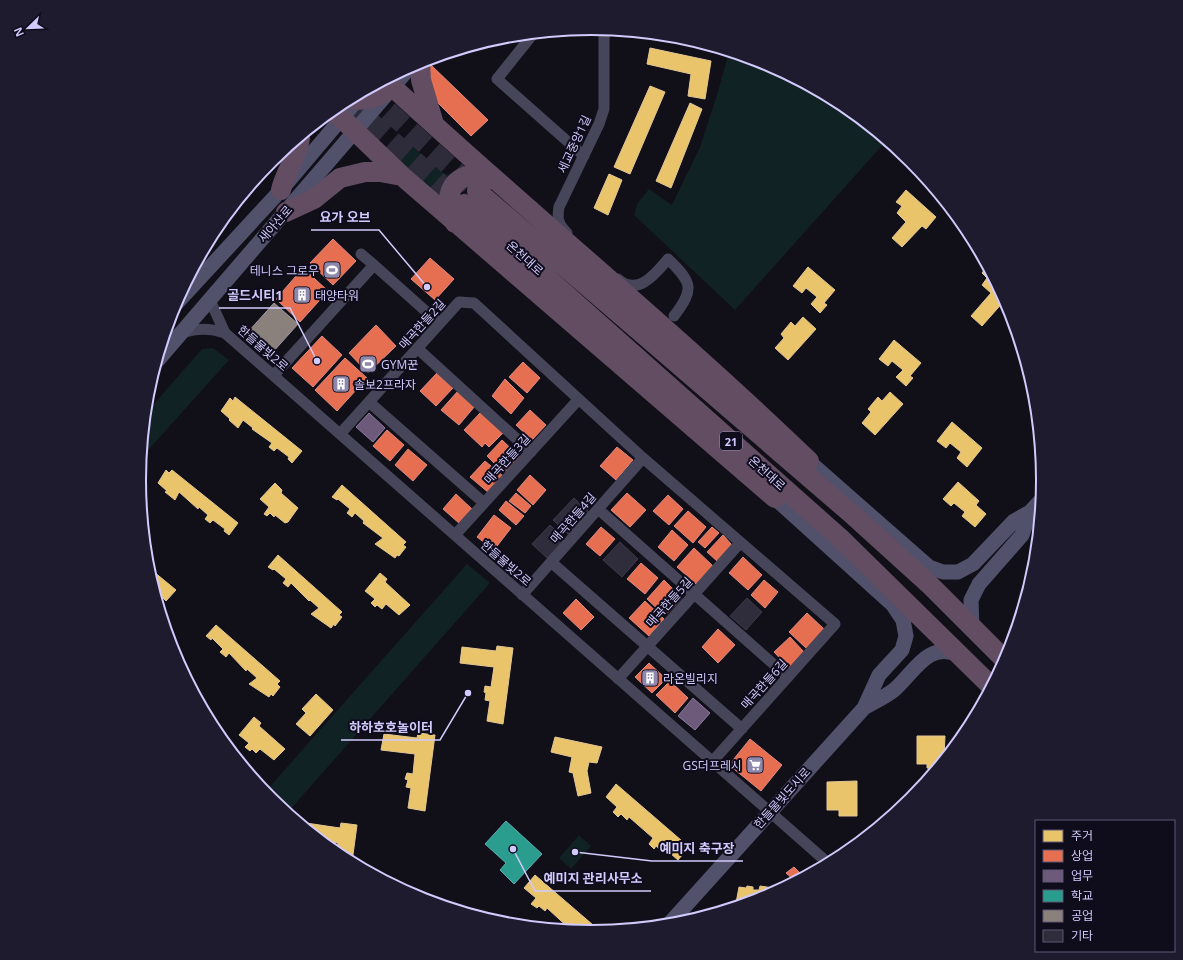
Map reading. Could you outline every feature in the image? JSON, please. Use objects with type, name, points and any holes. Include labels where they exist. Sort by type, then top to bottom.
[{"type":"highway","points":[[420,69],[420,80],[435,125]]},
{"type":"highway","points":[[389,84],[495,180],[664,318],[674,336],[739,393],[814,466],[854,516]]},
{"type":"highway","points":[[367,96],[382,95],[389,84]]},
{"type":"highway","points":[[343,120],[402,176],[455,223],[778,501],[840,538]]},
{"type":"highway","points":[[280,190],[298,145]]},
{"type":"highway","points":[[286,212],[314,199],[340,178],[365,172],[380,172],[402,176]]},
{"type":"highway","points":[[455,223],[450,214],[448,199],[450,191],[457,182],[468,175],[477,175],[495,180]]},
{"type":"highway","name":"온천대로","points":[[988,683],[840,538],[470,197],[854,516],[929,584],[1000,656]]},
{"type":"street","name":"세교중앙1길","points":[[604,35],[604,109],[599,124],[559,207],[557,218],[560,226],[621,282],[633,286],[644,283],[653,276],[668,259],[686,276],[688,286],[687,300],[664,318]]},
{"type":"street","points":[[528,40],[497,79],[584,156]]},
{"type":"street","name":"새아산로","points":[[193,281],[280,190],[343,120],[388,85]]},
{"type":"street","name":"새아산로","points":[[166,352],[286,212],[353,105]]},
{"type":"street","points":[[361,254],[439,323]]},
{"type":"street","points":[[274,376],[374,265]]},
{"type":"street","points":[[210,300],[225,332]]},
{"type":"street","name":"매곡한들2길","points":[[340,434],[459,302],[474,303],[578,400]]},
{"type":"street","points":[[182,333],[195,329],[210,328],[225,332]]},
{"type":"street","name":"한들물빛2로","points":[[225,332],[823,860]]},
{"type":"street","points":[[417,348],[531,452]]},
{"type":"street","points":[[578,400],[740,543]]},
{"type":"street","name":"매곡한들3길","points":[[455,535],[578,400]]},
{"type":"street","points":[[369,402],[484,503]]},
{"type":"street","name":"매곡한들4길","points":[[522,595],[643,458]]},
{"type":"street","points":[[814,466],[929,567],[943,572],[958,572],[973,564],[1014,521],[1030,512],[1036,506]]},
{"type":"street","points":[[778,501],[893,605],[903,620],[906,636],[902,650],[879,674],[864,708]]},
{"type":"street","points":[[598,509],[788,677]]},
{"type":"street","points":[[972,628],[971,600],[979,584],[1022,534],[1030,512]]},
{"type":"street","name":"매곡한들5길","points":[[618,679],[740,543]]},
{"type":"street","name":"매곡한들6길","points":[[712,762],[835,624],[740,543]]},
{"type":"street","points":[[551,562],[742,729]]},
{"type":"street","points":[[864,708],[894,690],[927,656],[937,651],[949,650],[959,655]]},
{"type":"street","name":"한들물빛도시로","points":[[676,916],[864,708]]},
{"type":"shaded area","points":[[728,57],[762,69],[814,95],[839,110],[884,144],[735,310],[634,215],[637,204],[649,189],[672,205],[700,147]]},
{"type":"shaded area","points":[[399,135],[439,170],[446,174],[456,175],[444,203],[390,155],[389,146],[396,136]]},
{"type":"shaded area","points":[[213,348],[229,360],[147,451],[153,405],[202,349]]},
{"type":"shaded area","points":[[467,564],[490,583],[291,808],[270,787]]},
{"type":"shaded area","points":[[579,835],[591,846],[571,869],[559,858]]},
{"type":"building: 주거","points":[[650,48],[711,61],[705,99],[688,96],[691,74],[647,64]]},
{"type":"building: 주거","points":[[650,86],[665,92],[630,174],[614,167]]},
{"type":"building: 주거","points":[[690,103],[702,109],[671,188],[656,181]]},
{"type":"building: 주거","points":[[609,174],[622,180],[608,215],[594,208]]},
{"type":"building: 주거","points":[[906,190],[936,217],[926,229],[922,226],[902,247],[892,238],[906,222],[897,213],[902,206],[896,202]]},
{"type":"building: 주거","points":[[808,267],[835,290],[824,303],[827,305],[820,313],[811,304],[817,297],[806,288],[802,293],[793,286]]},
{"type":"building: 주거","points":[[984,270],[1001,305],[982,326],[971,316],[991,293],[982,285],[987,278],[982,273]]},
{"type":"building: 주거","points":[[803,317],[816,329],[788,360],[775,348],[784,338],[781,334],[791,322],[795,326]]},
{"type":"building: 주거","points":[[894,340],[921,363],[910,376],[913,378],[906,386],[896,377],[903,370],[892,361],[888,366],[879,359]]},
{"type":"building: 주거","points":[[890,392],[903,404],[875,435],[862,423],[871,412],[868,409],[878,397],[882,401]]},
{"type":"building: 주거","points":[[235,397],[302,451],[292,463],[288,459],[289,457],[277,448],[274,451],[269,447],[272,443],[252,429],[253,428],[243,420],[238,428],[221,411],[230,398],[233,401]]},
{"type":"building: 주거","points":[[952,422],[982,448],[967,467],[957,458],[961,452],[950,443],[946,448],[937,441]]},
{"type":"building: 주거","points":[[166,470],[169,473],[172,470],[238,523],[229,535],[224,531],[225,529],[213,520],[210,523],[205,519],[208,515],[199,507],[198,509],[179,492],[175,500],[165,492],[167,491],[158,483]]},
{"type":"building: 주거","points":[[958,482],[979,501],[976,505],[986,514],[975,527],[962,516],[965,512],[954,503],[951,506],[943,499]]},
{"type":"building: 주거","points":[[275,483],[282,490],[281,493],[298,508],[288,522],[285,523],[275,515],[274,517],[270,513],[267,516],[264,514],[269,507],[260,499]]},
{"type":"building: 주거","points":[[342,485],[406,542],[403,545],[406,547],[399,556],[397,555],[395,558],[375,544],[383,538],[363,523],[364,521],[355,513],[352,517],[347,513],[350,509],[338,499],[337,500],[332,497]]},
{"type":"building: 주거","points":[[278,555],[342,612],[339,615],[342,617],[335,626],[334,624],[331,628],[311,614],[319,608],[310,600],[309,601],[291,583],[288,587],[283,583],[286,579],[274,569],[273,570],[268,567]]},
{"type":"building: 주거","points":[[380,573],[387,579],[385,582],[410,605],[399,615],[386,604],[382,609],[377,605],[375,607],[371,603],[375,599],[365,591]]},
{"type":"building: 주거","points":[[157,574],[176,590],[166,601],[163,598]]},
{"type":"building: 주거","points":[[216,625],[280,681],[277,684],[280,687],[273,696],[271,694],[269,697],[249,684],[257,678],[247,669],[246,671],[229,653],[226,657],[220,652],[223,649],[212,638],[211,640],[206,636]]},
{"type":"building: 주거","points":[[497,646],[513,648],[503,724],[487,721],[490,701],[485,700],[486,693],[484,692],[485,686],[491,687],[494,667],[460,663],[462,647],[496,651]]},
{"type":"building: 주거","points":[[316,694],[333,710],[310,736],[296,724],[306,713],[302,709]]},
{"type":"building: 주거","points":[[254,717],[261,723],[259,726],[285,749],[274,760],[260,749],[256,753],[252,749],[250,751],[245,747],[249,743],[239,735]]},
{"type":"building: 주거","points":[[418,733],[435,735],[425,811],[408,808],[411,788],[406,787],[408,780],[405,779],[407,773],[413,774],[415,754],[381,750],[384,734],[417,738]]},
{"type":"building: 주거","points":[[917,736],[945,736],[944,752],[930,768],[927,768],[927,764],[917,764]]},
{"type":"building: 주거","points":[[555,737],[602,747],[597,763],[589,762],[587,771],[591,793],[578,796],[573,773],[569,772],[572,757],[551,752]]},
{"type":"building: 주거","points":[[857,781],[857,816],[839,816],[839,810],[827,810],[827,782]]},
{"type":"building: 주거","points":[[616,784],[689,847],[678,860],[664,848],[662,851],[656,846],[654,849],[649,844],[653,838],[629,817],[627,820],[621,814],[618,817],[613,812],[617,807],[606,797]]},
{"type":"building: 주거","points":[[309,823],[340,828],[341,823],[357,825],[353,855],[338,845],[338,843],[334,842]]},
{"type":"building: 주거","points":[[535,875],[593,925],[565,924],[547,908],[545,911],[539,906],[537,908],[531,904],[536,898],[524,888]]},
{"type":"building: 주거","points":[[747,886],[753,887],[753,890],[759,890],[760,886],[770,887],[736,900],[739,887],[746,888]]},
{"type":"building: 상업","points":[[431,65],[488,120],[471,136],[425,90],[428,68]]},
{"type":"building: 상업","points":[[333,239],[356,261],[333,285],[310,263]]},
{"type":"building: 상업","points":[[430,258],[454,279],[435,300],[411,279]]},
{"type":"building: 상업","name":"태양타워","points":[[303,268],[328,291],[300,322],[276,299]]},
{"type":"building: 상업","points":[[376,325],[396,346],[368,373],[349,353]]},
{"type":"building: 상업","points":[[322,336],[342,355],[313,387],[292,368]]},
{"type":"building: 상업","name":"솔보2프라자","points":[[345,358],[367,378],[337,411],[315,390]]},
{"type":"building: 상업","points":[[523,362],[540,378],[527,393],[509,377]]},
{"type":"building: 상업","points":[[437,373],[453,388],[436,406],[420,391]]},
{"type":"building: 상업","points":[[505,379],[524,398],[511,414],[492,396]]},
{"type":"building: 상업","points":[[458,391],[475,406],[459,425],[441,410]]},
{"type":"building: 상업","points":[[530,410],[546,425],[532,440],[516,425]]},
{"type":"building: 상업","points":[[481,412],[503,433],[489,447],[485,443],[482,447],[464,430]]},
{"type":"building: 상업","points":[[387,430],[404,445],[390,461],[373,446]]},
{"type":"building: 상업","points":[[502,440],[520,457],[504,473],[487,456]]},
{"type":"building: 상업","points":[[617,447],[633,460],[616,480],[600,466]]},
{"type":"building: 상업","points":[[408,449],[427,465],[413,481],[395,465]]},
{"type":"building: 상업","points":[[485,461],[503,476],[489,493],[470,477]]},
{"type":"building: 상업","points":[[530,475],[546,490],[533,505],[517,490]]},
{"type":"building: 상업","points":[[516,493],[531,506],[525,513],[509,501]]},
{"type":"building: 상업","points":[[627,493],[646,510],[630,527],[611,510]]},
{"type":"building: 상업","points":[[456,494],[473,510],[460,524],[443,509]]},
{"type":"building: 상업","points":[[668,495],[683,509],[669,525],[653,511]]},
{"type":"building: 상업","points":[[506,501],[524,516],[516,525],[499,510]]},
{"type":"building: 상업","points":[[688,511],[706,527],[693,543],[674,526]]},
{"type":"building: 상업","points":[[494,515],[511,528],[494,550],[477,537]]},
{"type":"building: 상업","points":[[601,527],[615,539],[600,556],[586,544]]},
{"type":"building: 상업","points":[[712,527],[719,533],[705,548],[698,542]]},
{"type":"building: 상업","points":[[672,530],[688,545],[674,561],[658,547]]},
{"type":"building: 상업","points":[[723,535],[732,545],[717,561],[707,552]]},
{"type":"building: 상업","points":[[694,548],[713,566],[696,584],[677,567]]},
{"type":"building: 상업","points":[[743,557],[762,575],[748,590],[729,573]]},
{"type":"building: 상업","points":[[641,563],[658,578],[645,594],[627,579]]},
{"type":"building: 상업","points":[[664,580],[682,598],[665,616],[647,599]]},
{"type":"building: 상업","points":[[764,580],[778,592],[765,608],[751,595]]},
{"type":"building: 상업","points":[[576,599],[594,617],[581,630],[563,613]]},
{"type":"building: 상업","points":[[645,601],[664,619],[649,636],[629,618]]},
{"type":"building: 상업","points":[[807,613],[825,630],[807,649],[789,632]]},
{"type":"building: 상업","points":[[718,629],[735,645],[718,663],[702,647]]},
{"type":"building: 상업","points":[[790,637],[805,653],[789,668],[774,652]]},
{"type":"building: 상업","name":"라온빌리지","points":[[649,663],[666,679],[652,693],[635,677]]},
{"type":"building: 상업","points":[[670,681],[688,698],[675,713],[656,695]]},
{"type":"building: 상업","name":"GS더프레시","points":[[750,739],[782,765],[761,791],[729,765]]},
{"type":"building: 상업","points":[[794,867],[800,873],[791,877],[786,873]]},
{"type":"building: 업무","points":[[369,413],[385,428],[373,442],[356,427]]},
{"type":"building: 업무","points":[[693,698],[710,713],[695,730],[678,716]]},
{"type":"building: 학교","points":[[506,821],[542,854],[514,884],[500,870],[506,863],[485,844]]},
{"type":"building: 공업","points":[[274,303],[298,324],[272,353],[248,332]]},
{"type":"building: 기타","points":[[574,498],[589,512],[568,534],[553,520]]},
{"type":"building: 기타","points":[[550,525],[565,539],[547,558],[532,544]]},
{"type":"building: 기타","points":[[620,542],[638,559],[622,577],[603,560]]},
{"type":"building: 기타","points":[[747,598],[762,612],[746,630],[730,616]]},
{"type":"tunnel","points":[[370,95],[475,189]]},
{"type":"tunnel","points":[[352,105],[462,203]]},
{"type":"place","name":"테니스 그로우","points":[[332,270]]},
{"type":"place","name":"요가 오브","points":[[427,287]]},
{"type":"place","name":"태양타워","points":[[302,295]]},
{"type":"place","name":"골드시티1","points":[[317,361]]},
{"type":"place","name":"GYM꾼","points":[[368,364]]},
{"type":"place","name":"솔보2프라자","points":[[341,384]]},
{"type":"place","name":"라온빌리지","points":[[650,678]]},
{"type":"place","name":"하하호호놀이터","points":[[468,693]]},
{"type":"place","name":"GS더프레시","points":[[755,765]]},
{"type":"place","name":"예미지 관리사무소","points":[[513,849]]},
{"type":"place","name":"예미지 축구장","points":[[575,852]]}]
